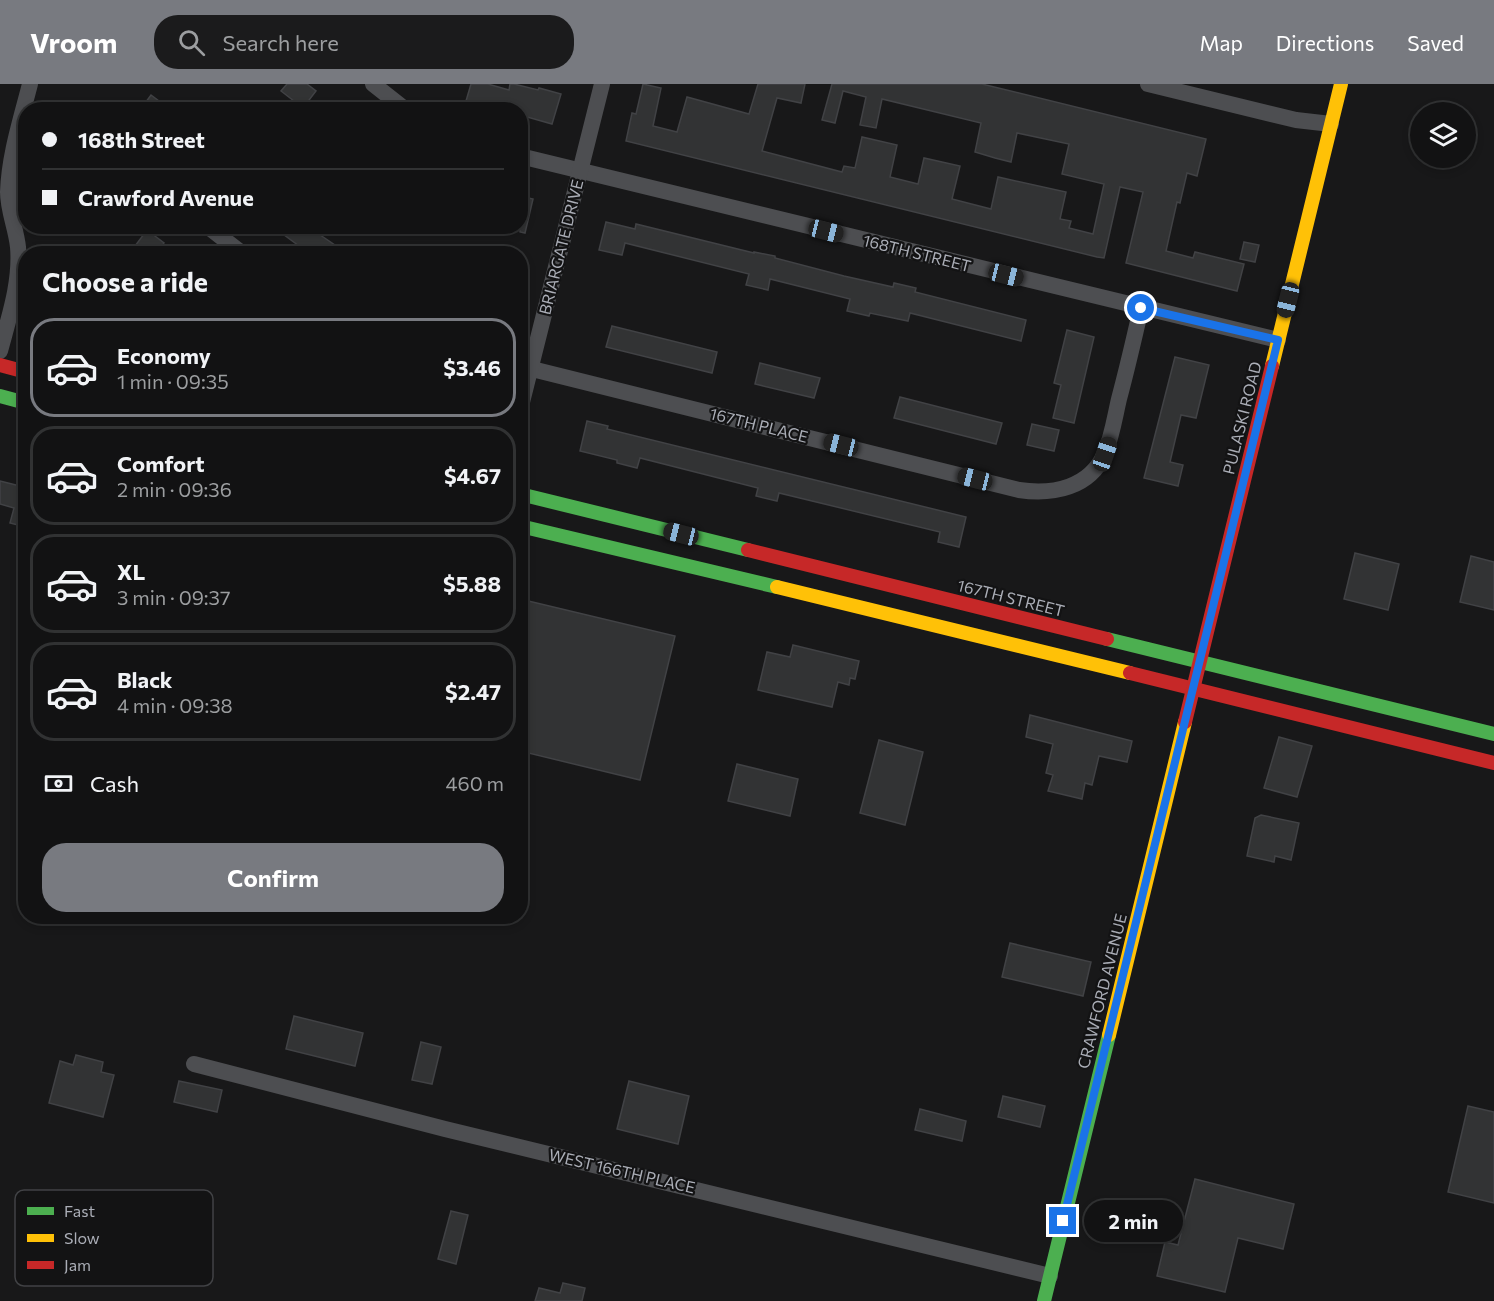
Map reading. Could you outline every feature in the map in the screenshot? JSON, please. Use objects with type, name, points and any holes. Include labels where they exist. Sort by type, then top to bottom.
[{"type":"main road","name":"PULASKI ROAD","points":[[1192,690],[1341,84]]},
{"type":"main road","points":[[0,365],[18,370]]},
{"type":"main road","points":[[0,396],[18,401]]},
{"type":"main road","name":"167TH STREET","points":[[528,496],[1494,734]]},
{"type":"main road","points":[[528,528],[1068,657],[1192,690],[1494,763]]},
{"type":"main road","name":"CRAWFORD AVENUE","points":[[1044,1301],[1192,690]]},
{"type":"street","points":[[27,102],[30,84]]},
{"type":"street","points":[[373,84],[396,102]]},
{"type":"street","name":"BRIARGATE DRIVE","points":[[528,360],[602,84]]},
{"type":"street","points":[[1148,84],[1296,120],[1331,124]]},
{"type":"street","points":[[0,351],[12,306],[18,263],[16,235],[8,203],[11,165],[18,139]]},
{"type":"street","name":"168TH STREET","points":[[528,158],[1278,340]]},
{"type":"street","points":[[217,234],[233,246]]},
{"type":"street","name":"167TH PLACE","points":[[528,367],[1019,490],[1049,492],[1066,488],[1089,475],[1105,454],[1141,308]]},
{"type":"street","name":"WEST 166TH PLACE","points":[[194,1064],[446,1129],[1050,1275]]},
{"type":"building","points":[[287,84],[307,84],[316,91],[308,102],[295,102],[281,91]]},
{"type":"building","points":[[471,84],[488,84],[509,90],[510,84],[514,84],[561,94],[552,124],[528,117],[528,102],[466,101]]},
{"type":"building","points":[[643,84],[661,88],[653,126],[677,132],[687,97],[749,114],[758,84],[805,84],[801,103],[777,98],[762,151],[842,172],[844,166],[855,168],[862,137],[897,145],[890,177],[918,184],[924,158],[960,166],[952,199],[991,209],[998,177],[1066,192],[1060,219],[1071,221],[1069,228],[1093,234],[1104,184],[1062,174],[1069,144],[1017,133],[1011,162],[975,152],[981,123],[882,99],[876,128],[860,125],[866,97],[843,91],[835,123],[822,120],[832,84],[982,84],[1206,139],[1197,176],[1187,173],[1180,203],[1177,202],[1166,251],[1193,258],[1195,252],[1244,264],[1237,291],[1126,263],[1143,192],[1120,187],[1104,258],[1097,257],[626,141],[632,113],[636,114]]},
{"type":"building","points":[[151,95],[160,102],[146,102]]},
{"type":"building","points":[[528,198],[533,199],[528,220]]},
{"type":"building","points":[[606,222],[635,229],[636,224],[775,256],[775,258],[844,276],[893,287],[894,283],[916,288],[915,292],[1026,320],[1021,341],[910,313],[908,321],[847,311],[850,299],[770,279],[768,290],[746,285],[749,274],[625,243],[622,255],[599,250]]},
{"type":"building","points":[[144,234],[152,234],[164,243],[162,246],[135,246]]},
{"type":"building","points":[[283,234],[319,234],[336,246],[299,246]]},
{"type":"building","points":[[1244,242],[1259,245],[1255,262],[1240,259]]},
{"type":"building","points":[[612,326],[717,352],[712,373],[606,347]]},
{"type":"building","points":[[1067,330],[1094,337],[1074,423],[1053,418],[1061,385],[1054,383]]},
{"type":"building","points":[[1175,357],[1209,365],[1196,418],[1181,415],[1170,462],[1183,465],[1178,486],[1144,478]]},
{"type":"building","points":[[760,363],[820,378],[814,398],[755,384]]},
{"type":"building","points":[[900,397],[1002,423],[996,444],[894,418]]},
{"type":"building","points":[[587,421],[608,426],[607,429],[966,517],[959,547],[938,542],[940,532],[779,493],[777,501],[756,496],[758,488],[640,458],[637,468],[617,463],[617,460],[580,451]]},
{"type":"building","points":[[1032,424],[1059,430],[1054,451],[1027,445]]},
{"type":"building","points":[[0,481],[18,486],[18,525],[10,523],[14,508],[0,504]]},
{"type":"building","points":[[1355,553],[1399,564],[1388,610],[1344,599]]},
{"type":"building","points":[[1471,556],[1494,562],[1494,610],[1460,602]]},
{"type":"building","points":[[528,601],[675,636],[640,780],[528,753]]},
{"type":"building","points":[[793,645],[859,661],[855,679],[850,678],[849,685],[838,682],[832,707],[758,690],[767,652],[790,657]]},
{"type":"building","points":[[1030,715],[1132,741],[1127,762],[1099,756],[1092,785],[1085,783],[1082,799],[1048,791],[1053,775],[1046,773],[1053,744],[1026,737]]},
{"type":"building","points":[[1279,737],[1312,746],[1297,797],[1264,788]]},
{"type":"building","points":[[879,740],[923,752],[905,825],[860,813]]},
{"type":"building","points":[[737,764],[798,779],[790,816],[728,801]]},
{"type":"building","points":[[1261,815],[1299,823],[1291,860],[1275,856],[1274,862],[1247,856],[1255,818]]},
{"type":"building","points":[[1010,943],[1091,962],[1083,996],[1002,977]]},
{"type":"building","points":[[294,1016],[363,1033],[355,1066],[286,1049]]},
{"type":"building","points":[[421,1042],[441,1047],[432,1084],[412,1080]]},
{"type":"building","points":[[76,1055],[103,1062],[101,1072],[114,1075],[103,1117],[49,1103],[60,1061],[73,1065]]},
{"type":"building","points":[[179,1081],[222,1090],[217,1112],[174,1102]]},
{"type":"building","points":[[629,1081],[689,1096],[678,1144],[617,1129]]},
{"type":"building","points":[[1003,1096],[1045,1106],[1040,1127],[998,1117]]},
{"type":"building","points":[[1468,1106],[1494,1112],[1494,1203],[1448,1192]]},
{"type":"building","points":[[920,1109],[966,1121],[962,1141],[915,1130]]},
{"type":"building","points":[[1195,1179],[1294,1204],[1283,1249],[1238,1238],[1225,1292],[1157,1276],[1165,1242],[1178,1245]]},
{"type":"building","points":[[451,1211],[468,1215],[456,1264],[438,1259]]},
{"type":"building","points":[[563,1283],[585,1288],[582,1301],[535,1301],[539,1288],[560,1293]]},
{"type":"traffic: fast","points":[[0,396],[18,401]]},
{"type":"traffic: fast","points":[[528,496],[748,550]]},
{"type":"traffic: fast","points":[[528,528],[777,587]]},
{"type":"traffic: fast","points":[[1107,639],[1494,734]]},
{"type":"traffic: fast","points":[[1044,1301],[1109,1035]]},
{"type":"traffic: slow","points":[[1272,366],[1341,84]]},
{"type":"traffic: slow","points":[[777,587],[1130,673]]},
{"type":"traffic: slow","points":[[1109,1035],[1185,722]]},
{"type":"traffic: jam","points":[[0,365],[18,370]]},
{"type":"traffic: jam","points":[[1185,722],[1272,366]]},
{"type":"traffic: jam","points":[[748,550],[1107,639]]},
{"type":"traffic: jam","points":[[1130,673],[1494,763]]},
{"type":"route","points":[[1063,1221],[1278,340],[1141,308]]}]
